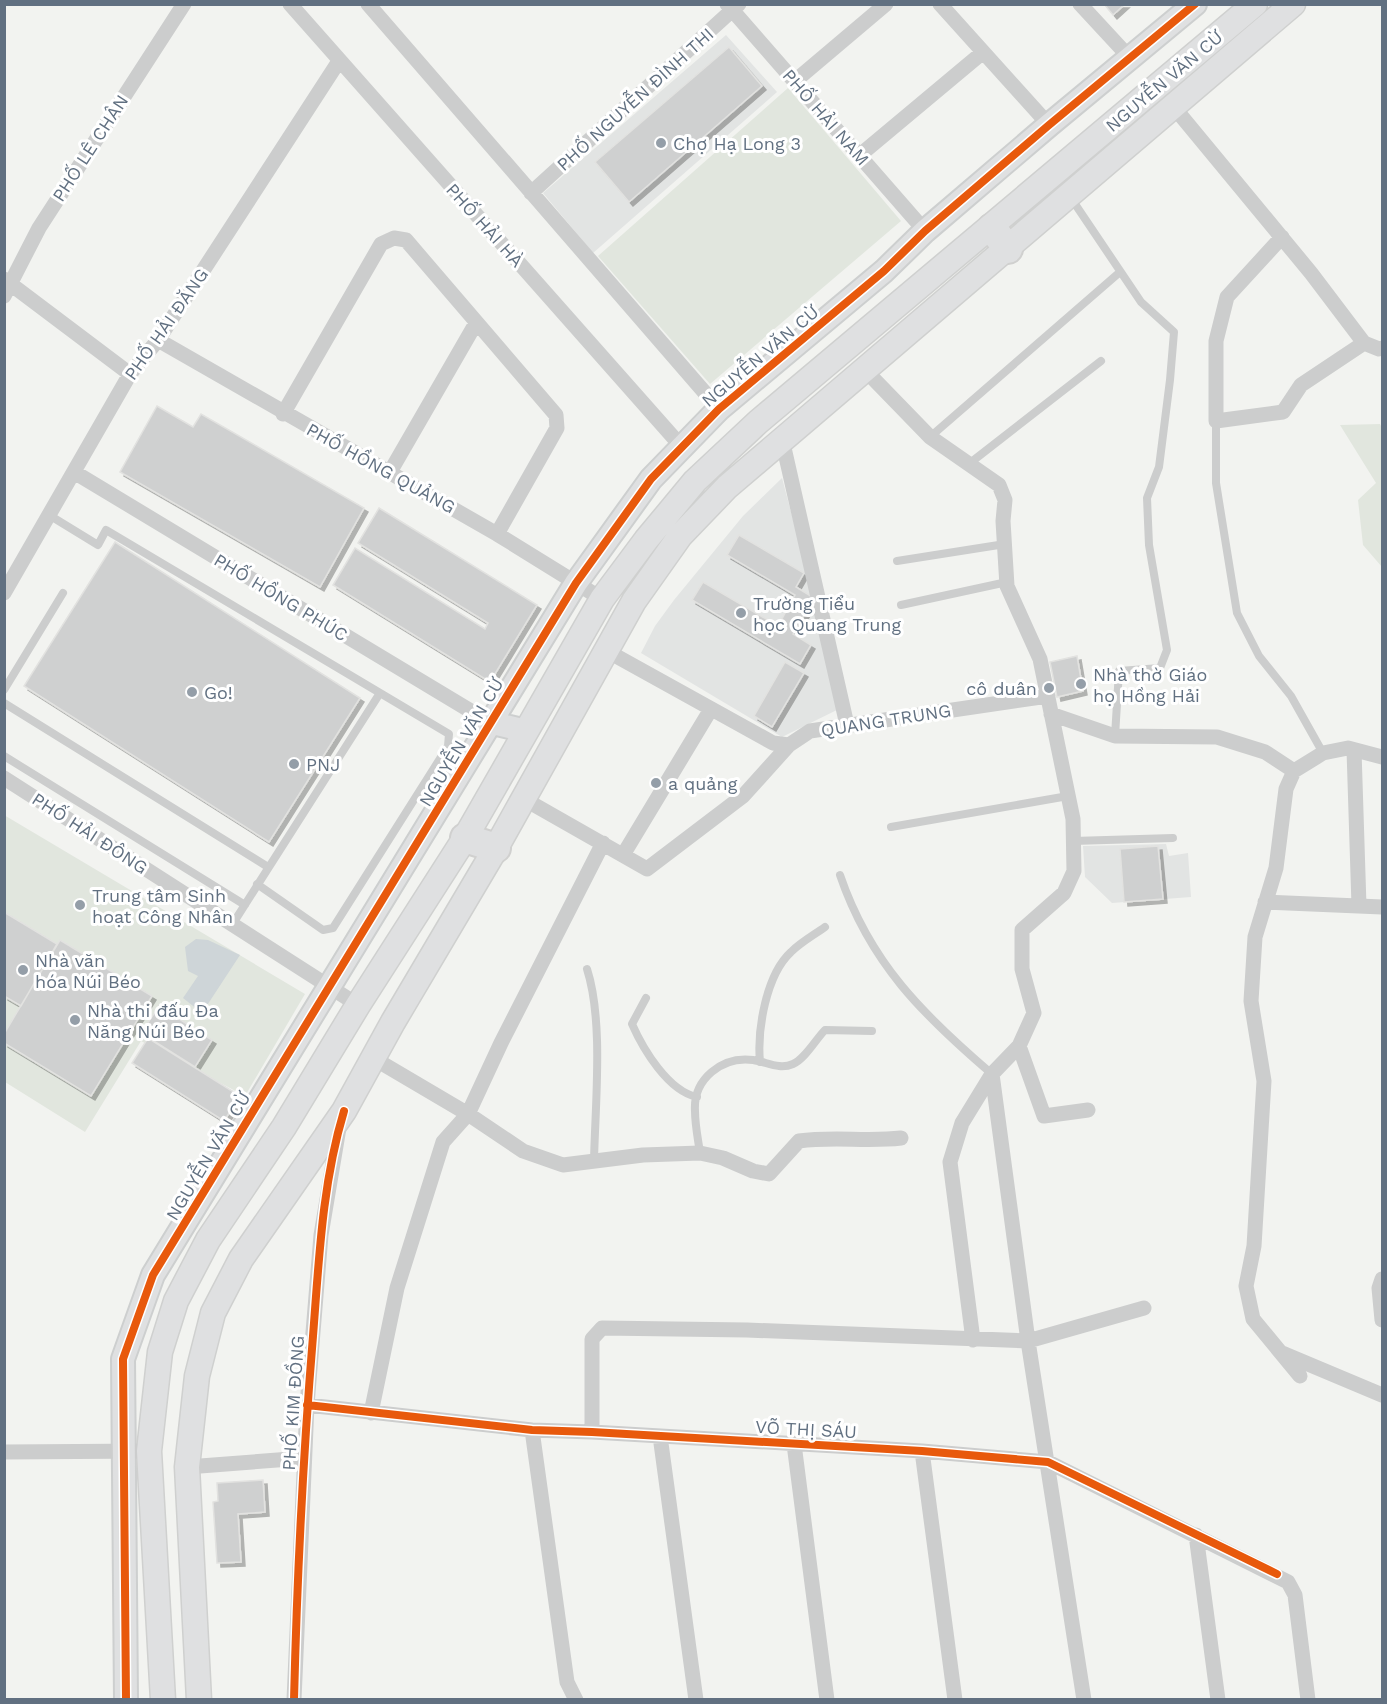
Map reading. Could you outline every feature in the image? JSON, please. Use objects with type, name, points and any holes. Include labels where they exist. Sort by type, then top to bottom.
[{"type":"highway","points":[[465,838],[496,849]]},
{"type":"main road","name":"NGUYỄN VĂN CỪ","points":[[199,1700],[188,1467],[197,1376],[213,1313],[241,1259],[344,1111],[496,849],[634,601],[680,536],[727,487],[864,369],[1000,238],[1255,4]]},
{"type":"main road","name":"NGUYỄN VĂN CỪ","points":[[163,1700],[149,1451],[160,1352],[176,1301],[208,1240],[285,1127],[357,1005],[465,838],[602,599],[646,540],[695,481],[758,422],[906,300],[1069,194],[1293,4]]},
{"type":"street","name":"PHỐ LÊ CHÂN","points":[[7,286],[39,228],[184,4]]},
{"type":"street","name":"PHỐ HẢI HÀ","points":[[290,4],[681,446]]},
{"type":"street","points":[[368,4],[719,409]]},
{"type":"street","points":[[795,81],[886,4]]},
{"type":"street","points":[[940,4],[1049,125]]},
{"type":"street","points":[[1080,4],[1130,58]]},
{"type":"street","name":"NGUYỄN VĂN CỪ","points":[[126,1700],[122,1452],[123,1359],[153,1275],[576,583],[651,478],[719,409],[884,271],[926,231],[1049,125],[1195,4]]},
{"type":"street","name":"PHỐ NGUYỄN ĐÌNH THI","points":[[531,193],[733,7]]},
{"type":"street","name":"PHỐ HẢI NAM","points":[[733,7],[926,231]]},
{"type":"street","points":[[860,155],[982,53]]},
{"type":"street","name":"PHỐ HẢI ĐĂNG","points":[[4,593],[130,374],[158,340],[339,62]]},
{"type":"street","points":[[1173,106],[1282,237],[1364,343],[1379,349],[1383,348]]},
{"type":"street","points":[[1282,237],[1227,297],[1216,341],[1216,421],[1283,412],[1301,385],[1364,343]]},
{"type":"street","points":[[283,414],[381,244],[400,238],[406,240],[552,410],[558,422],[553,435],[497,534]]},
{"type":"street","points":[[884,271],[906,300]]},
{"type":"street","points":[[7,286],[130,374]]},
{"type":"street","points":[[390,472],[476,323]]},
{"type":"street","name":"PHỐ HỒNG QUẢNG","points":[[158,340],[283,414],[497,534],[602,599]]},
{"type":"street","points":[[864,369],[930,437],[999,485],[1005,500],[1003,520],[1007,582],[1040,659],[1073,819],[1074,871],[1064,893],[1022,930],[1022,969],[1034,1013],[1019,1046],[992,1074],[962,1123],[950,1162],[973,1340]]},
{"type":"street","points":[[736,394],[758,422]]},
{"type":"street","points":[[782,439],[847,725]]},
{"type":"street","name":"PHỐ HỒNG PHÚC","points":[[74,472],[489,722]]},
{"type":"street","points":[[607,651],[773,743],[789,746]]},
{"type":"street","name":"QUANG TRUNG","points":[[623,855],[647,869],[743,796],[789,746],[810,731],[1048,696]]},
{"type":"street","points":[[524,799],[623,855],[711,709]]},
{"type":"street","points":[[1051,714],[1114,736],[1217,737],[1265,752],[1294,771]]},
{"type":"street","points":[[489,722],[526,731]]},
{"type":"street","points":[[1300,1376],[1253,1319],[1246,1286],[1254,1246],[1264,1081],[1251,1000],[1255,937],[1276,868],[1286,789],[1294,771],[1323,753],[1348,748],[1383,757]]},
{"type":"street","points":[[1354,750],[1359,906]]},
{"type":"street","name":"PHỐ HẢI ĐÔNG","points":[[4,778],[357,1005]]},
{"type":"street","points":[[371,1413],[398,1288],[443,1142],[468,1114],[501,1043],[603,843]]},
{"type":"street","points":[[1266,902],[1383,907]]},
{"type":"street","points":[[1019,1046],[1044,1116],[1088,1110]]},
{"type":"street","points":[[373,1058],[468,1114],[523,1151],[563,1165],[643,1155],[700,1153],[723,1158],[753,1171],[769,1174],[799,1141],[821,1138],[870,1142],[902,1138]]},
{"type":"street","points":[[992,1074],[1028,1341],[1084,1700]]},
{"type":"street","name":"PHỐ KIM ĐỒNG","points":[[294,1700],[307,1404],[321,1235],[334,1144],[344,1111]]},
{"type":"street","points":[[1383,1279],[1379,1288],[1383,1320]]},
{"type":"street","points":[[592,1432],[592,1339],[602,1328],[747,1330],[1028,1341],[1144,1308]]},
{"type":"street","points":[[1282,1353],[1383,1395]]},
{"type":"street","name":"VÕ THỊ SÁU","points":[[307,1404],[532,1431],[592,1432],[922,1451],[1048,1462],[1277,1574],[1288,1582],[1295,1594],[1308,1700]]},
{"type":"street","points":[[532,1431],[567,1682],[576,1700]]},
{"type":"street","points":[[660,1436],[696,1700]]},
{"type":"street","points":[[794,1444],[827,1700]]},
{"type":"street","points":[[4,1452],[149,1451]]},
{"type":"street","points":[[922,1451],[955,1700]]},
{"type":"street","points":[[188,1467],[304,1458]]},
{"type":"street","points":[[1196,1535],[1218,1700]]},
{"type":"lane","points":[[1069,194],[1141,302],[1174,332],[1159,467],[1148,498],[1149,545],[1167,650],[1160,668],[1119,671],[1114,736]]},
{"type":"lane","points":[[930,437],[1120,272]]},
{"type":"lane","points":[[970,463],[1101,361]]},
{"type":"lane","points":[[1216,421],[1216,483],[1237,613],[1259,656],[1291,696],[1323,753]]},
{"type":"lane","points":[[49,515],[98,545],[106,530],[449,734],[448,746],[333,928],[323,930],[257,884]]},
{"type":"lane","points":[[897,561],[1005,544]]},
{"type":"lane","points":[[901,605],[1007,582]]},
{"type":"lane","points":[[4,690],[63,593]]},
{"type":"lane","points":[[232,924],[380,693]]},
{"type":"lane","points":[[4,703],[268,867]]},
{"type":"lane","points":[[448,746],[469,759]]},
{"type":"lane","points":[[4,756],[245,905]]},
{"type":"lane","points":[[891,827],[1068,796]]},
{"type":"lane","points":[[1073,841],[1173,838]]},
{"type":"lane","points":[[840,875],[861,926],[875,952],[898,985],[941,1030],[992,1074]]},
{"type":"lane","points":[[760,1062],[758,1044],[764,1006],[774,976],[790,953],[825,927]]},
{"type":"lane","points":[[587,969],[594,990],[596,1019],[594,1162]]},
{"type":"lane","points":[[646,998],[632,1024],[644,1050],[685,1094],[697,1097]]},
{"type":"lane","points":[[700,1153],[694,1109],[702,1081],[717,1067],[737,1059],[777,1066],[797,1062],[825,1030],[872,1031]]},
{"type":"shaded area","name":"Chợ Hạ Long 3","points":[[726,35],[777,92],[593,253],[543,193]]},
{"type":"shaded area","points":[[788,88],[901,221],[710,384],[598,256]]},
{"type":"shaded area","points":[[1380,424],[1382,428],[1382,567],[1363,545],[1358,500],[1376,483],[1340,425]]},
{"type":"shaded area","name":"Trường Tiểu học Quang Trung","points":[[782,478],[843,707],[782,737],[641,653],[655,626],[674,600],[743,516]]},
{"type":"shaded area","name":"Trung tâm Sinh hoạt Công Nhân","points":[[4,815],[305,994],[245,1096],[141,1041],[85,1132],[5,1082]]},
{"type":"shaded area","points":[[1166,844],[1169,856],[1188,853],[1191,897],[1112,903],[1085,877],[1083,846]]},
{"type":"shaded area","points":[[196,939],[208,940],[240,955],[202,1013],[183,998],[198,976],[188,971],[185,947]]},
{"type":"building","points":[[1104,4],[1125,4],[1113,15]]},
{"type":"building","points":[[729,47],[762,86],[629,202],[595,162]]},
{"type":"building","points":[[157,406],[193,427],[201,414],[364,508],[320,587],[120,472]]},
{"type":"building","points":[[379,508],[537,605],[490,682],[333,585],[355,548],[485,629],[488,623],[358,543]]},
{"type":"building","points":[[739,535],[804,573],[796,587],[814,598],[793,634],[811,645],[800,664],[692,600],[703,582],[778,626],[795,595],[727,555]]},
{"type":"building","name":"Go!","points":[[115,542],[360,698],[269,842],[24,686]]},
{"type":"building","points":[[1077,656],[1083,691],[1057,697],[1050,662]]},
{"type":"building","points":[[785,662],[804,673],[772,727],[754,716]]},
{"type":"building","points":[[1158,846],[1163,899],[1124,902],[1120,849]]},
{"type":"building","name":"Nhà văn hóa Núi Béo","points":[[4,912],[57,944],[21,1006],[4,996]]},
{"type":"building","name":"Nhà thi đấu Đa Năng Núi Béo","points":[[60,940],[152,996],[91,1096],[4,1043],[4,1034]]},
{"type":"building","points":[[159,1006],[212,1040],[195,1067],[141,1033]]},
{"type":"building","points":[[148,1038],[240,1096],[224,1121],[132,1063]]},
{"type":"building","points":[[263,1480],[265,1512],[238,1514],[241,1562],[217,1563],[213,1502],[218,1501],[217,1483]]},
{"type":"cycle path","points":[[126,1700],[123,1359],[153,1275],[576,583],[651,479],[719,409],[884,271],[925,231],[1049,125],[1195,4]]},
{"type":"cycle path","points":[[294,1700],[303,1472],[320,1251],[326,1194],[344,1111]]},
{"type":"cycle path","points":[[307,1405],[532,1430],[922,1451],[1048,1462],[1277,1574]]},
{"type":"place","name":"Chợ Hạ Long 3","points":[[661,143]]},
{"type":"place","name":"Trường Tiểu học Quang Trung","points":[[741,613]]},
{"type":"place","name":"Nhà thờ Giáo họ Hồng Hải","points":[[1081,684]]},
{"type":"place","name":"cô duân","points":[[1049,688]]},
{"type":"place","name":"Go!","points":[[192,692]]},
{"type":"place","name":"PNJ","points":[[294,764]]},
{"type":"place","name":"a quảng","points":[[656,783]]},
{"type":"place","name":"Trung tâm Sinh hoạt Công Nhân","points":[[80,905]]},
{"type":"place","name":"Nhà văn hóa Núi Béo","points":[[23,970]]},
{"type":"place","name":"Nhà thi đấu Đa Năng Núi Béo","points":[[75,1020]]}]
